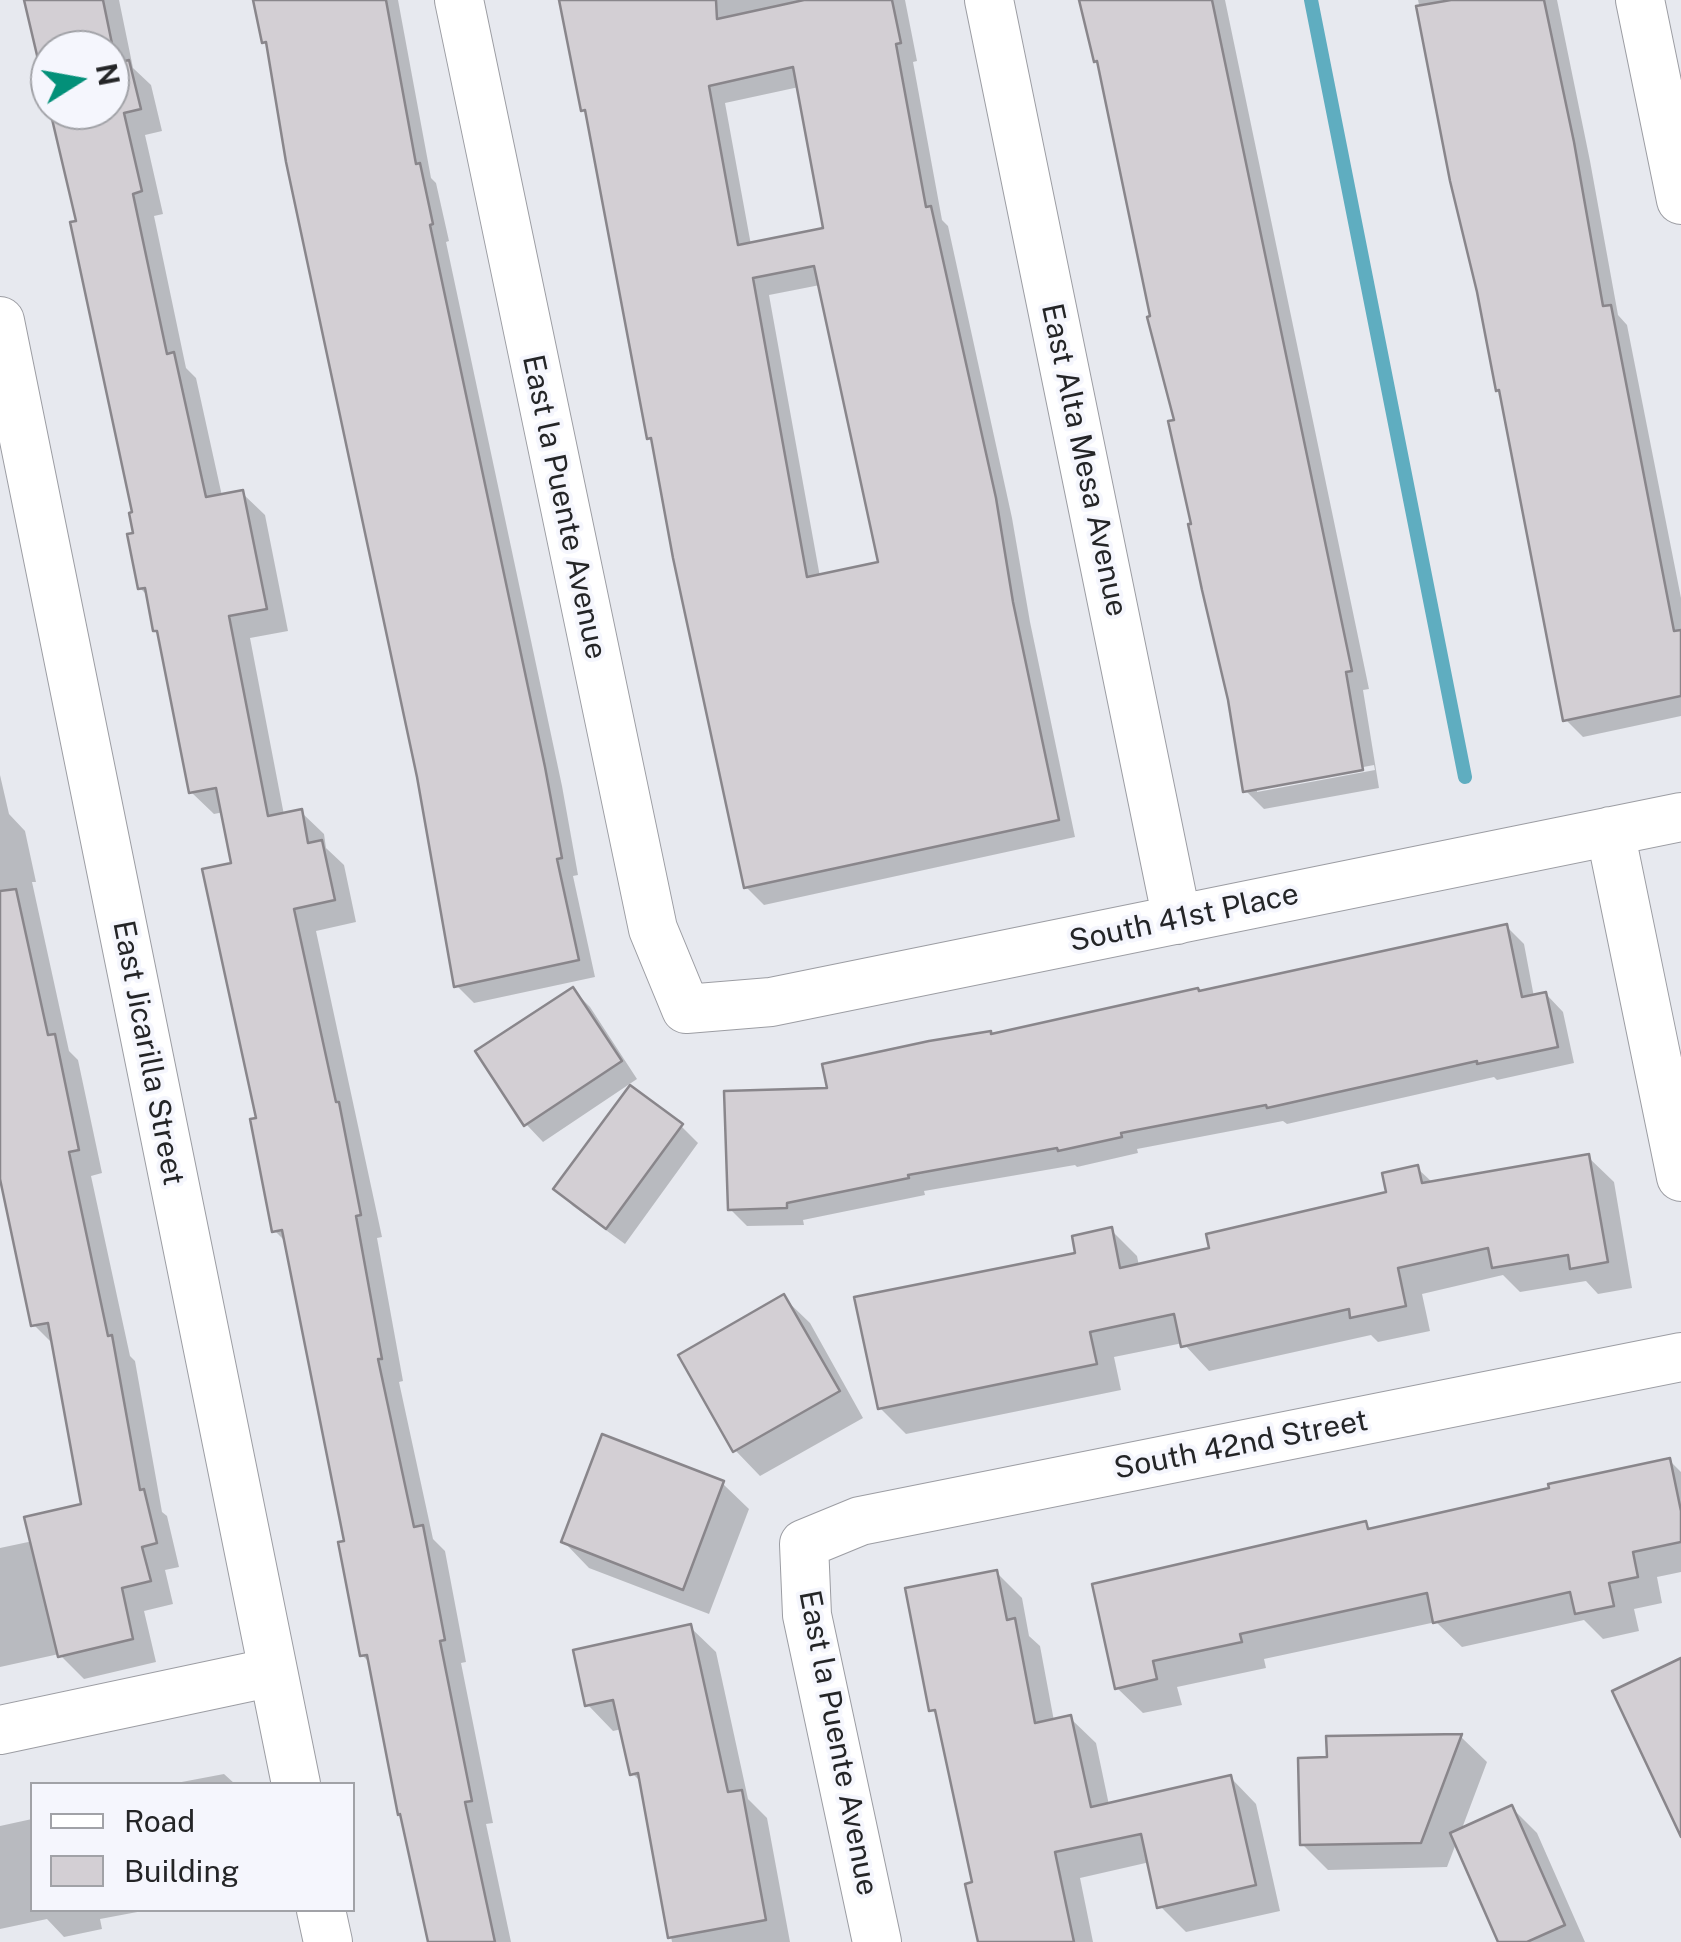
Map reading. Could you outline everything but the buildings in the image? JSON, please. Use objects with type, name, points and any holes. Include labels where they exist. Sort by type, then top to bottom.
[{"type":"street","name":"East la Puente Avenue","points":[[459,0],[652,929],[686,1009]]},
{"type":"street","name":"East Alta Mesa Avenue","points":[[989,0],[1176,920]]},
{"type":"street","points":[[1640,0],[1681,200]]},
{"type":"street","name":"East Jicarilla Street","points":[[0,321],[296,1782]]},
{"type":"street","name":"South 41st Place","points":[[686,1009],[771,1002],[1681,817]]},
{"type":"street","points":[[1610,831],[1681,1177]]},
{"type":"street","name":"South 42nd Street","points":[[804,1544],[860,1521],[1681,1357]]},
{"type":"street","name":"East la Puente Avenue","points":[[804,1544],[807,1615],[876,1942]]},
{"type":"street","points":[[0,1730],[272,1672]]},
{"type":"street","points":[[321,1912],[328,1942]]},
{"type":"waterway","points":[[1311,0],[1465,777]]}]
